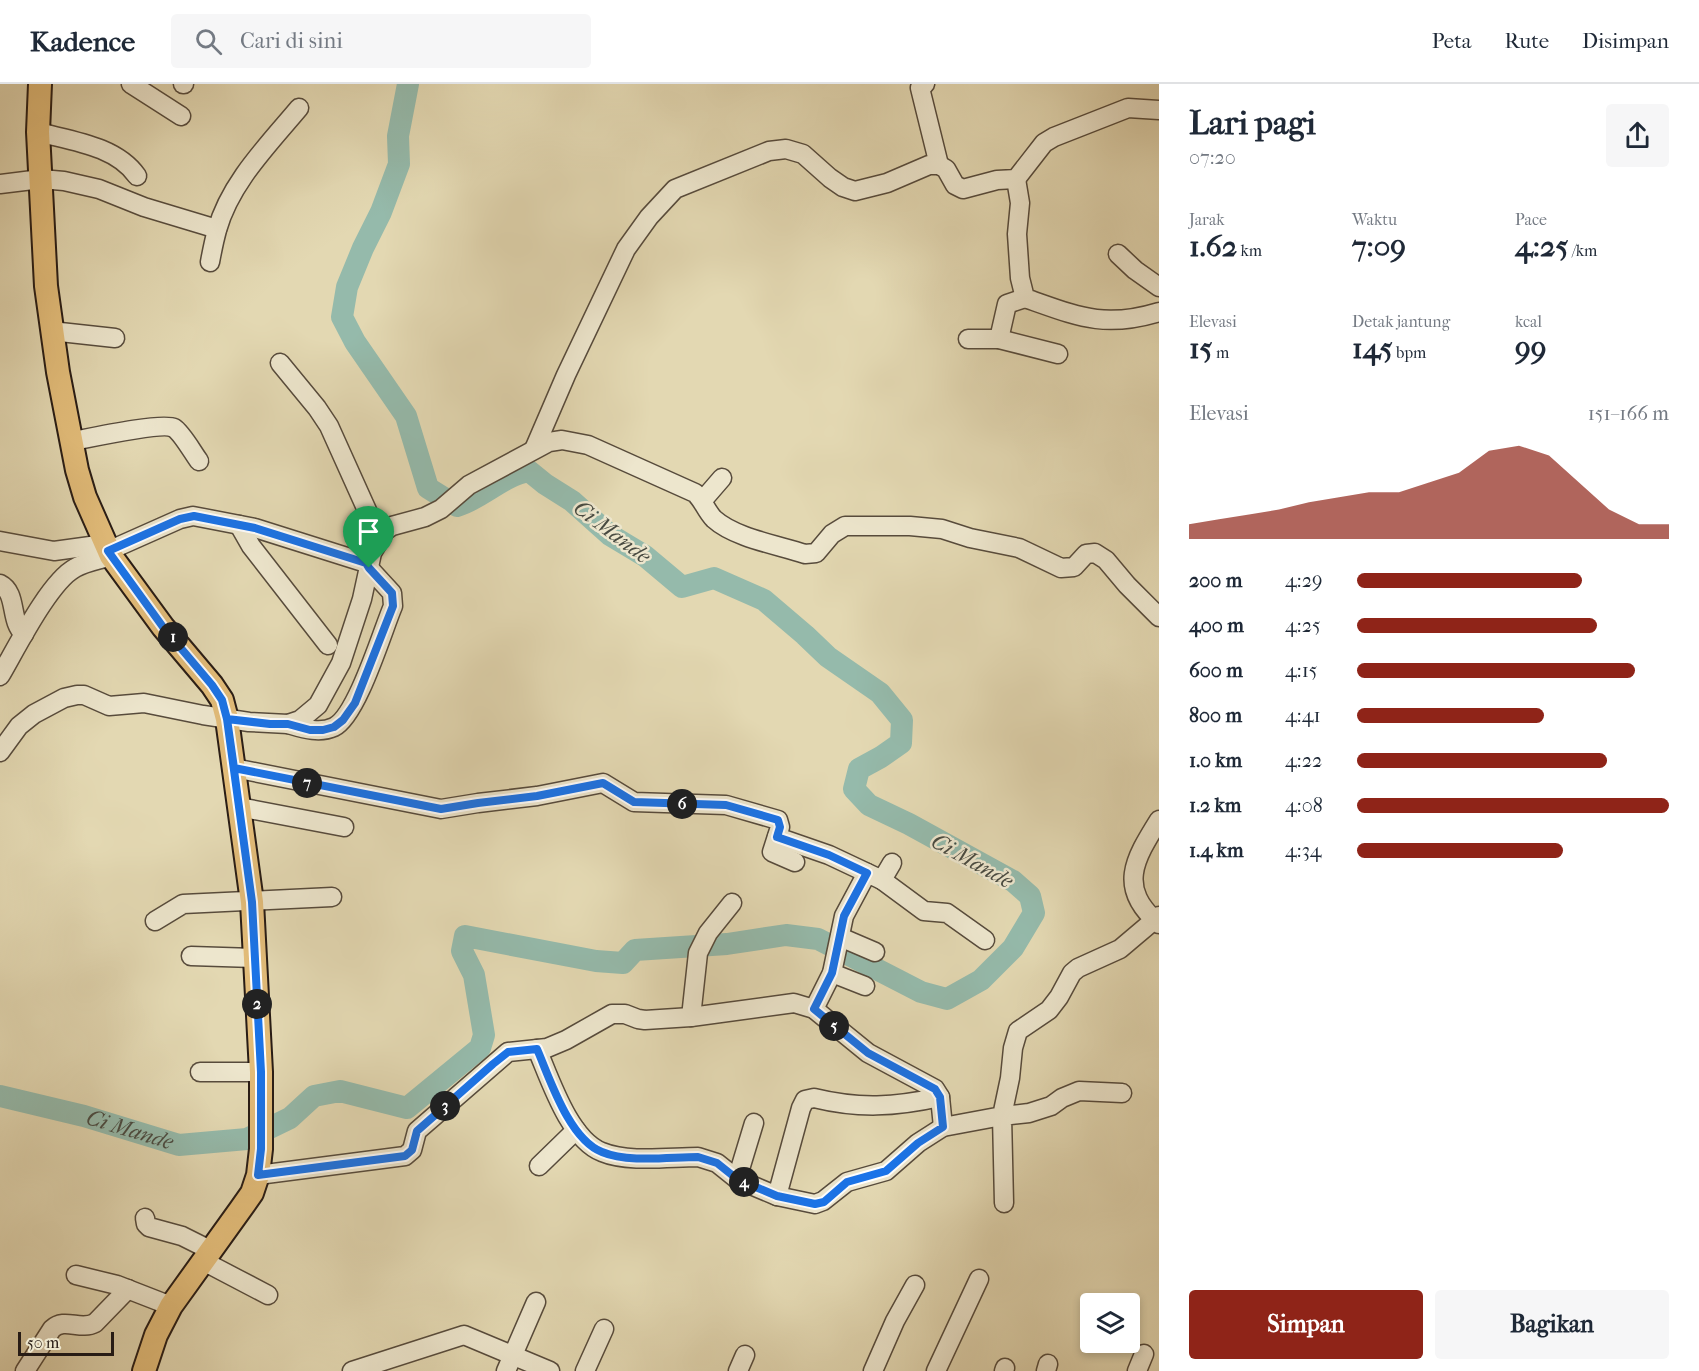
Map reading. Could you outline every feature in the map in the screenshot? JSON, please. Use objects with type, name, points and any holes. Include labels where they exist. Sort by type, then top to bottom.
[{"type":"main road","points":[[40,84],[38,132],[46,286],[51,331],[77,470],[85,497],[108,550],[163,627],[222,700],[227,719],[252,902],[261,1072],[261,1149],[258,1175],[252,1193],[171,1306],[156,1335],[144,1371]]},
{"type":"street","points":[[131,84],[181,116]]},
{"type":"street","points":[[925,84],[920,88],[939,165]]},
{"type":"street","points":[[210,262],[217,229],[230,199],[254,162],[299,108]]},
{"type":"street","points":[[1025,298],[1020,278],[1017,234],[1020,203],[1016,179],[1044,143],[1053,136],[1128,108],[1159,110]]},
{"type":"street","points":[[38,132],[103,150],[130,166],[137,176]]},
{"type":"street","points":[[536,447],[571,364],[626,249],[649,217],[675,189],[769,151],[786,148],[802,154],[830,178],[843,187],[855,191],[887,183],[929,165],[939,165],[946,169],[955,185],[963,189],[997,180],[1016,179]]},
{"type":"street","points":[[0,184],[41,179],[64,181],[99,189],[144,207],[217,229]]},
{"type":"street","points":[[1118,254],[1135,270],[1159,287]]},
{"type":"street","points":[[999,339],[1007,304],[1025,298],[1070,314],[1100,321],[1119,321],[1159,312]]},
{"type":"street","points":[[51,331],[115,338]]},
{"type":"street","points":[[968,339],[999,339],[1058,354]]},
{"type":"street","points":[[0,752],[19,726],[29,717],[77,695],[84,695],[109,705],[144,703],[227,719],[288,724],[310,730],[334,727],[343,720],[355,703],[393,606],[392,593],[367,566],[363,553],[370,522],[368,514],[325,420],[280,363]]},
{"type":"street","points":[[73,441],[170,427],[176,430],[200,461]]},
{"type":"street","points":[[288,724],[308,715],[318,705],[329,686],[345,652],[362,599],[367,566],[378,541],[388,528],[425,517],[441,509],[459,492],[536,447],[561,440],[588,445],[683,487],[703,500],[710,514],[725,526],[742,534],[805,554],[816,553],[841,527],[859,526],[942,529],[970,538],[1019,548],[1061,568],[1074,567],[1086,554],[1095,553],[1106,560],[1159,617]]},
{"type":"street","points":[[703,500],[722,478]]},
{"type":"street","points":[[0,675],[24,634],[67,574],[108,550],[180,519],[194,516],[239,525],[367,566]]},
{"type":"street","points":[[239,525],[251,546],[328,645]]},
{"type":"street","points":[[0,541],[54,551],[108,550]]},
{"type":"street","points":[[0,584],[9,592],[16,625],[24,634]]},
{"type":"street","points":[[234,768],[441,809],[537,796],[603,783],[634,802],[726,805],[778,820],[780,827],[772,852],[795,862]]},
{"type":"street","points":[[238,807],[344,827]]},
{"type":"street","points":[[1004,1203],[1002,1116],[1018,1031],[1049,1010],[1072,973],[1078,968],[1120,949],[1158,920],[1138,902],[1133,880],[1137,858],[1159,820]]},
{"type":"street","points":[[777,837],[829,855],[875,877],[924,910],[947,914],[985,940]]},
{"type":"street","points":[[814,1009],[833,968],[844,916],[875,877],[892,863]]},
{"type":"street","points":[[155,921],[183,904],[332,897]]},
{"type":"street","points":[[691,1017],[698,953],[708,933],[732,903]]},
{"type":"street","points":[[839,940],[875,952]]},
{"type":"street","points":[[192,956],[254,958]]},
{"type":"street","points":[[833,968],[865,986]]},
{"type":"street","points":[[258,1175],[405,1156],[412,1150],[415,1134],[428,1120],[508,1052],[547,1048],[612,1014],[624,1014],[645,1020],[691,1017],[794,1003],[814,1009],[868,1053],[929,1085],[940,1097],[943,1127]]},
{"type":"street","points":[[537,1049],[561,1105],[576,1130],[600,1152],[632,1157],[698,1157],[717,1163],[737,1179],[777,1196],[815,1204],[824,1202],[847,1182],[886,1171],[918,1143],[943,1127],[1029,1113],[1051,1106],[1062,1098],[1079,1091],[1122,1093]]},
{"type":"street","points":[[200,1072],[261,1072]]},
{"type":"street","points":[[777,1196],[805,1100],[814,1098],[865,1107],[919,1102],[940,1097]]},
{"type":"street","points":[[737,1179],[754,1123]]},
{"type":"street","points":[[538,1166],[576,1130]]},
{"type":"street","points":[[145,1218],[148,1227],[182,1236],[268,1295]]},
{"type":"street","points":[[76,1275],[128,1288],[171,1306]]},
{"type":"street","points":[[936,1371],[979,1279]]},
{"type":"street","points":[[878,1369],[896,1321],[915,1285]]},
{"type":"street","points":[[25,1371],[57,1324],[89,1326],[95,1323],[128,1288]]},
{"type":"street","points":[[510,1363],[536,1302]]},
{"type":"street","points":[[585,1371],[604,1329]]},
{"type":"street","points":[[352,1371],[464,1335],[510,1363],[550,1371]]},
{"type":"waterway","name":"Ci Mande","points":[[0,1096],[84,1116],[179,1145],[247,1139],[290,1118],[314,1096],[340,1091],[407,1108],[480,1048],[484,1035],[474,975],[462,951],[465,936],[596,961],[623,963],[635,950],[727,944],[786,935],[818,939],[921,992],[947,999],[981,980],[1013,948],[1034,913],[1030,896],[1013,881],[909,824],[869,805],[854,789],[859,769],[901,743],[902,720],[880,693],[828,657],[764,600],[714,578],[682,587],[645,556],[610,535],[572,501],[529,471],[510,477],[457,506],[428,488],[406,416],[355,342],[342,317],[347,287],[381,212],[399,164],[398,136],[408,84]]},
{"type":"route","points":[[369,568],[366,563],[255,528],[194,516],[180,519],[108,551],[163,627],[212,685],[222,700],[227,719],[252,902],[261,1072],[261,1149],[258,1175],[405,1156],[412,1150],[417,1131],[493,1064],[508,1052],[516,1050],[537,1049],[561,1105],[576,1130],[600,1152],[632,1157],[708,1159],[717,1163],[737,1179],[777,1196],[802,1203],[824,1202],[847,1182],[886,1171],[918,1143],[943,1127],[940,1097],[935,1089],[868,1053],[814,1009],[832,973],[844,916],[867,873],[829,855],[777,837],[780,827],[778,820],[726,805],[634,802],[603,783],[537,796],[449,809],[429,808],[234,768],[227,719],[288,724],[310,730],[323,730],[334,727],[343,720],[355,703],[393,606],[392,593],[369,568]]}]
